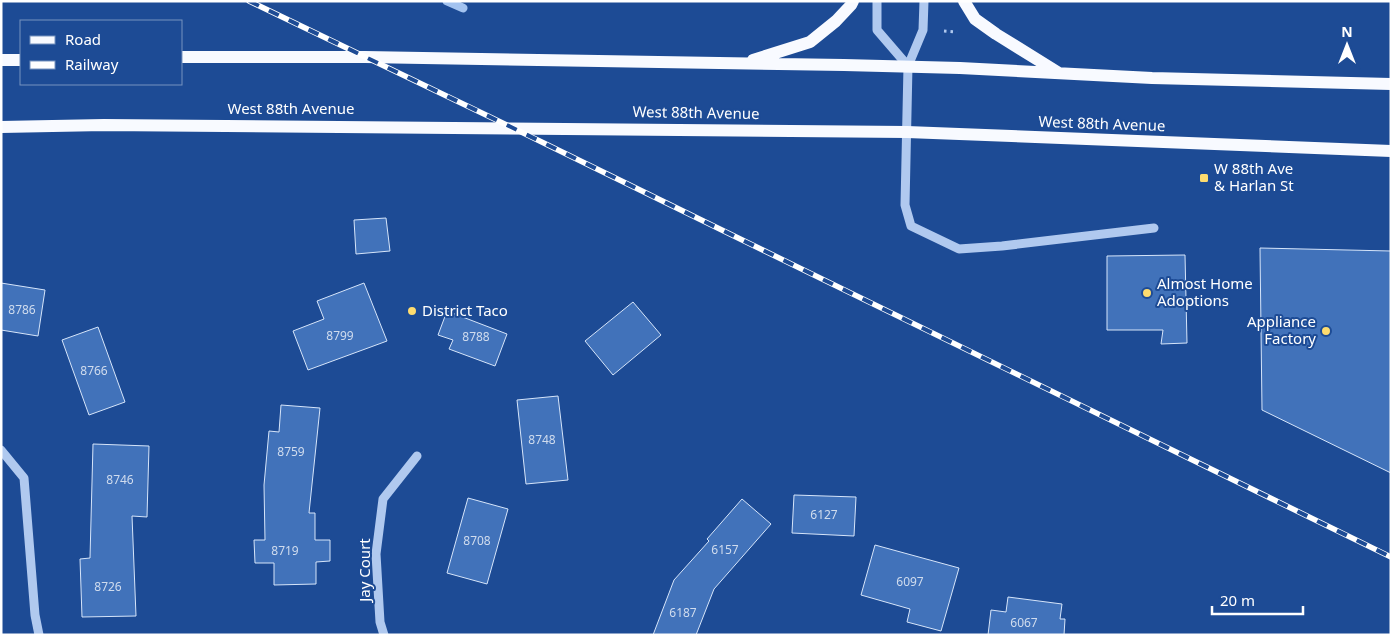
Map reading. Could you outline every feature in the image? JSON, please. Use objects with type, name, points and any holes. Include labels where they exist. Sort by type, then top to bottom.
[{"type":"main road","points":[[742,63],[810,42],[836,21],[853,1]]},
{"type":"main road","points":[[964,1],[975,19],[1061,74]]},
{"type":"main road","points":[[182,56],[908,66],[1152,78],[1391,84]]},
{"type":"main road","points":[[1,60],[20,60]]},
{"type":"main road","name":"West 88th Avenue","points":[[1,127],[182,125],[906,132],[1391,152]]},
{"type":"street","points":[[877,1],[877,30],[908,66]]},
{"type":"street","points":[[924,1],[923,30],[908,66],[905,205],[911,226],[959,249],[1002,246],[1154,228]]},
{"type":"street","points":[[1,450],[24,478],[35,615],[39,635]]},
{"type":"street","name":"Jay Court","points":[[384,635],[380,622],[376,554],[383,500],[417,456]]},
{"type":"building","points":[[386,218],[390,251],[356,254],[354,220]]},
{"type":"building","name":"Appliance Factory","points":[[1260,248],[1391,251],[1391,473],[1262,410]]},
{"type":"building","name":"Almost Home Adoptions","points":[[1185,255],[1187,343],[1161,344],[1163,330],[1107,330],[1107,256]]},
{"type":"building","points":[[1,283],[45,290],[38,336],[1,330]]},
{"type":"building","points":[[364,283],[387,341],[308,370],[293,331],[324,319],[317,301]]},
{"type":"building","points":[[633,302],[661,335],[613,375],[585,341]]},
{"type":"building","points":[[447,311],[507,334],[495,366],[449,349],[453,340],[438,335]]},
{"type":"building","points":[[98,327],[125,402],[89,415],[62,340]]},
{"type":"building","points":[[558,396],[568,480],[526,484],[517,400]]},
{"type":"building","points":[[281,405],[320,408],[309,513],[315,513],[315,540],[330,540],[330,561],[316,562],[316,584],[274,585],[274,563],[255,563],[254,540],[265,540],[264,485],[269,431],[279,432]]},
{"type":"building","points":[[93,444],[149,446],[147,517],[132,516],[136,616],[82,617],[80,559],[90,558]]},
{"type":"building","points":[[794,495],[856,497],[854,536],[792,533]]},
{"type":"building","points":[[468,498],[508,509],[487,584],[447,573]]},
{"type":"building","points":[[742,499],[771,524],[714,589],[696,635],[653,635],[674,580],[709,541],[707,539]]},
{"type":"building","points":[[875,545],[959,568],[941,631],[907,622],[910,609],[861,595]]},
{"type":"building","points":[[1008,597],[1062,604],[1060,619],[1065,619],[1064,635],[988,635],[991,610],[1006,612]]},
{"type":"waterway","points":[[447,1],[463,8]]},
{"type":"railway","points":[[249,1],[1391,557]]},
{"type":"place","name":"W 88th Ave & Harlan St","points":[[1204,178]]},
{"type":"place","name":"Almost Home Adoptions","points":[[1147,293]]},
{"type":"place","name":"District Taco","points":[[412,311]]},
{"type":"place","name":"Appliance Factory","points":[[1326,331]]}]
